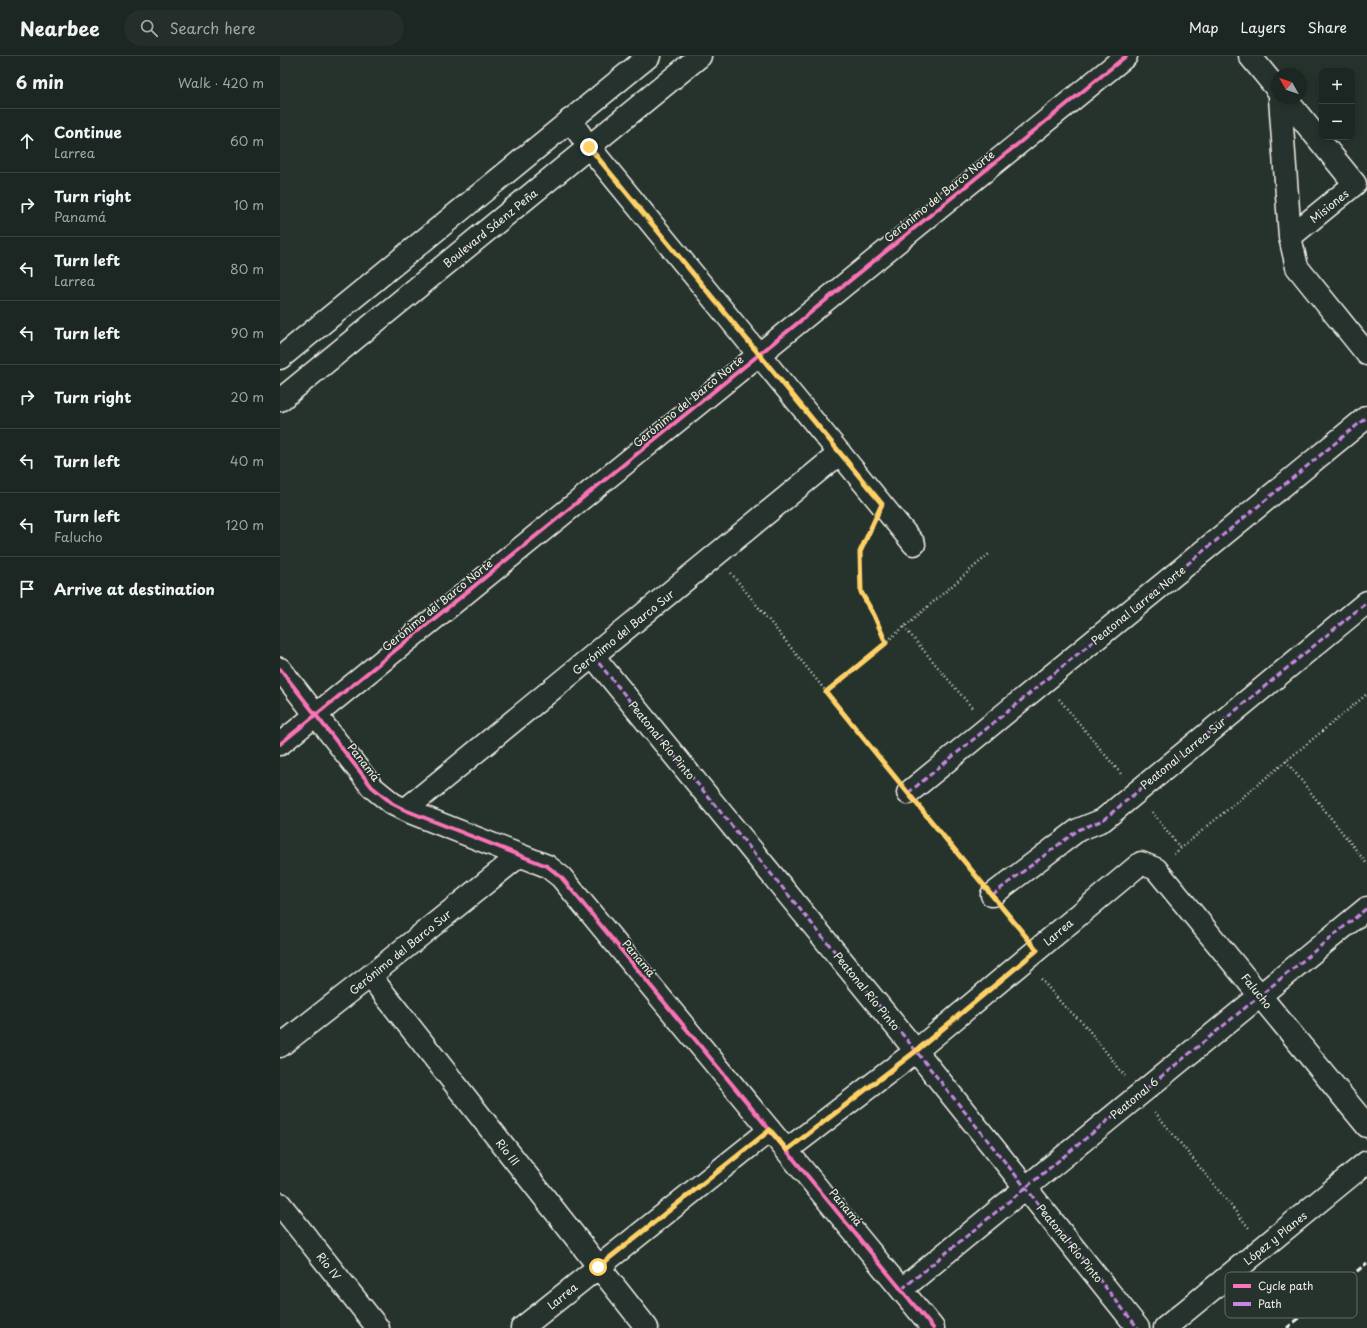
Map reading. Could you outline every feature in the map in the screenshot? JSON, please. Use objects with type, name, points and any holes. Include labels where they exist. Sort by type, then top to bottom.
[{"type":"street","points":[[280,358],[649,56]]},
{"type":"street","name":"Boulevard Sáenz Peña","points":[[280,400],[700,56]]},
{"type":"street","name":"Gerónimo del Barco Norte","points":[[280,744],[1126,56]]},
{"type":"street","points":[[1250,56],[1271,81]]},
{"type":"street","points":[[1280,104],[1290,237],[1297,267],[1367,354]]},
{"type":"street","name":"Misiones","points":[[1290,237],[1361,179],[1291,104]]},
{"type":"street","points":[[570,120],[589,147],[914,544]]},
{"type":"street","name":"Peatonal Larrea Norte","points":[[908,793],[1367,417]]},
{"type":"street","name":"Gerónimo del Barco Sur","points":[[405,810],[840,453]]},
{"type":"street","name":"Peatonal Larrea Sur","points":[[992,895],[1078,830],[1103,820],[1367,602]]},
{"type":"street","name":"Peatonal Río Pinto","points":[[593,656],[916,1051],[1138,1328]]},
{"type":"street","name":"Panamá","points":[[280,669],[372,788],[393,804],[547,866],[561,877],[933,1328]]},
{"type":"street","name":"Gerónimo del Barco Sur","points":[[280,1046],[370,976],[519,856]]},
{"type":"street","name":"Larrea","points":[[787,1150],[916,1051],[1037,950],[1149,866]]},
{"type":"street","name":"Falucho","points":[[1149,866],[1260,995],[1367,1126]]},
{"type":"street","name":"Peatonal 6","points":[[902,1289],[1367,908]]},
{"type":"street","name":"Rio III","points":[[370,976],[647,1328]]},
{"type":"street","name":"Larrea","points":[[522,1328],[770,1130]]},
{"type":"street","name":"López y Planes","points":[[1233,1272],[1367,1162]]},
{"type":"street","name":"Rio IV","points":[[280,1204],[378,1328]]},
{"type":"street","name":"López y Planes","points":[[1165,1328],[1225,1279]]},
{"type":"path","points":[[882,504],[860,552],[860,559],[861,592],[874,615],[886,643]]},
{"type":"path","points":[[826,692],[886,643],[989,554]]},
{"type":"path","points":[[716,555],[1037,950]]},
{"type":"path","points":[[904,627],[989,727]]},
{"type":"path","points":[[1045,682],[1181,848]]},
{"type":"path","points":[[1149,866],[1181,848],[1367,694]]},
{"type":"path","points":[[1286,761],[1367,864]]},
{"type":"railway","points":[[1356,1272],[1367,1263]]},
{"type":"railway","points":[[1287,1328],[1299,1318]]},
{"type":"marked path","points":[[908,793],[1367,417]]},
{"type":"marked path","points":[[992,895],[1078,830],[1103,820],[1367,602]]},
{"type":"marked path","points":[[593,656],[916,1051],[1138,1328]]},
{"type":"marked path","points":[[902,1289],[1367,908]]},
{"type":"cycle path","points":[[280,744],[1126,56]]},
{"type":"cycle path","points":[[280,669],[372,787],[393,804],[547,866],[561,877],[933,1328]]},
{"type":"route","points":[[589,147],[882,504],[860,552],[861,592],[874,615],[886,643],[826,692],[1037,950],[916,1051],[787,1150],[770,1130],[598,1267]]}]
